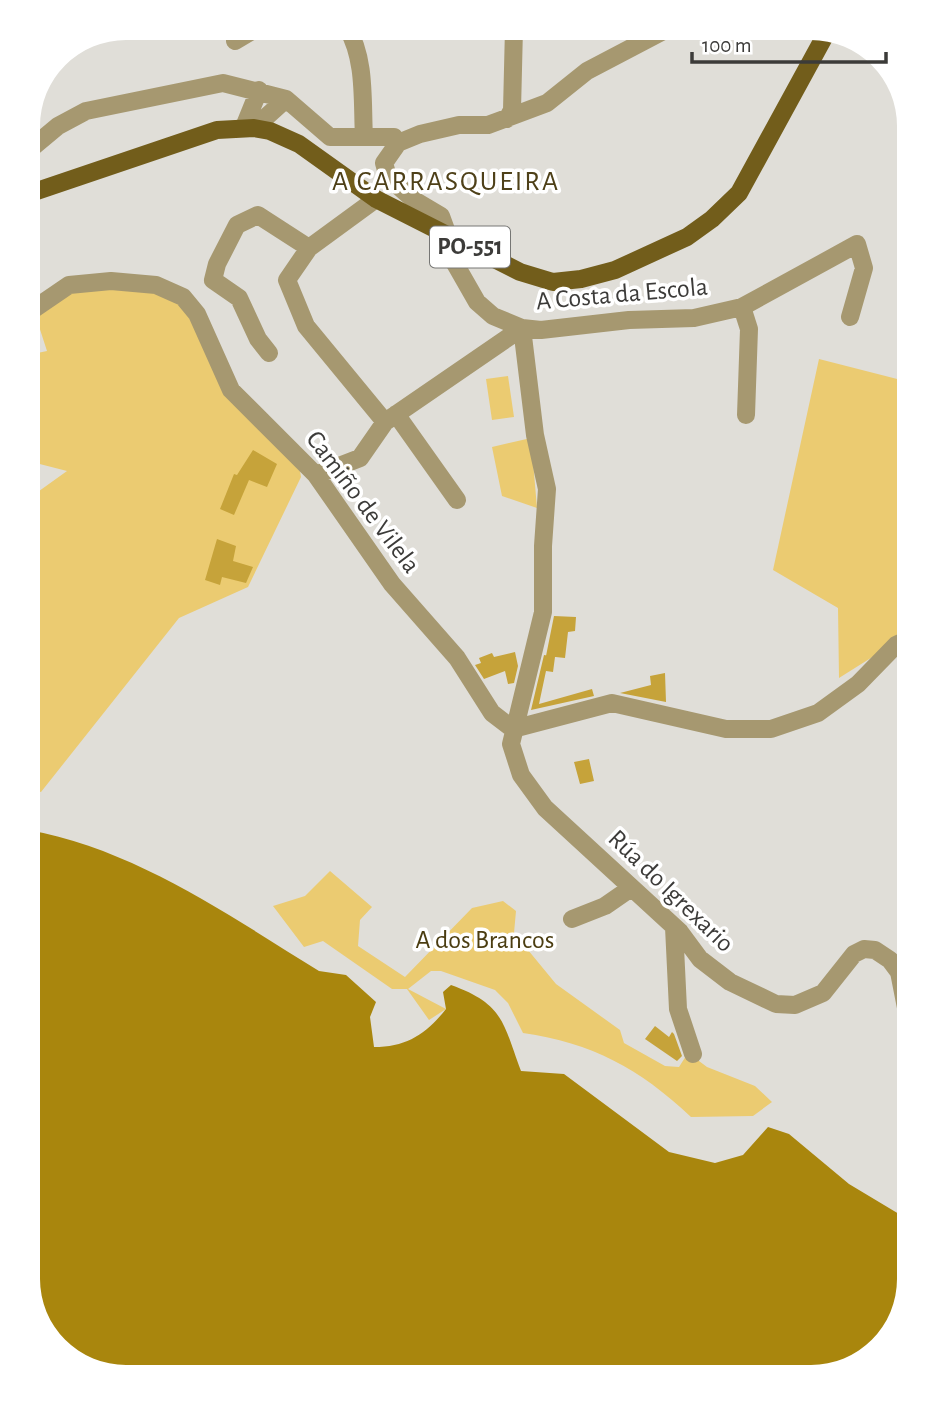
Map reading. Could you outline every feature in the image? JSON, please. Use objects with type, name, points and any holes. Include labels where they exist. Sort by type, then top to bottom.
[{"type":"main road","name":"PO-551","points":[[40,190],[217,130],[249,127],[270,131],[299,144],[376,199],[520,272],[553,282],[615,270],[687,237],[712,219],[739,193],[822,41]]},
{"type":"street","points":[[354,40],[360,65],[364,137]]},
{"type":"street","points":[[507,119],[512,110],[514,40]]},
{"type":"street","points":[[40,141],[58,126],[86,111],[223,83],[286,99],[330,137],[394,137],[398,143],[459,125],[488,125],[547,103],[587,71],[646,40]]},
{"type":"street","points":[[249,127],[259,90]]},
{"type":"street","points":[[249,127],[286,99]]},
{"type":"street","name":"A Costa da Escola","points":[[398,143],[384,163],[388,177],[441,216],[449,237],[453,260],[477,302],[493,316],[522,328],[541,330],[629,320],[694,318],[742,307],[749,329],[746,415]]},
{"type":"street","points":[[376,199],[309,248],[287,280],[306,326],[390,418],[457,500]]},
{"type":"street","points":[[269,353],[258,340],[239,298],[213,280],[217,264],[237,225],[258,215],[309,248]]},
{"type":"street","points":[[742,307],[857,244],[864,268],[850,317]]},
{"type":"street","name":"Camiño de Vilela","points":[[40,305],[69,285],[111,281],[156,285],[183,297],[197,314],[232,390],[316,475],[392,584],[457,658],[492,713],[513,729]]},
{"type":"street","points":[[316,475],[360,458],[390,418],[522,328]]},
{"type":"street","name":"Rúa do Igrexario","points":[[522,328],[535,435],[547,489],[543,546],[543,612],[513,729],[514,759],[521,775],[545,808],[674,927],[699,958],[718,973],[776,1004],[795,1005],[810,1001],[823,993],[854,954],[864,949],[875,950],[890,960],[897,969]]},
{"type":"street","points":[[513,729],[612,703],[726,729],[771,729],[818,713],[858,684],[897,645]]},
{"type":"street","points":[[572,919],[605,906],[631,888]]},
{"type":"street","points":[[674,927],[678,1009],[694,1054]]},
{"type":"green space","points":[[111,284],[177,297],[243,411],[300,471],[301,477],[248,587],[179,618],[41,792],[40,490],[67,471],[40,464],[40,352],[47,351],[40,329],[40,310],[72,288]]},
{"type":"green space","points":[[819,359],[897,379],[897,642],[839,678],[838,608],[773,570]]},
{"type":"green space","points":[[508,376],[514,417],[492,420],[486,379]]},
{"type":"green space","points":[[531,438],[537,508],[502,496],[492,447]]},
{"type":"green space","name":"A dos Brancos","points":[[330,871],[372,907],[360,920],[358,946],[405,977],[472,908],[503,901],[516,911],[514,933],[556,984],[620,1030],[624,1043],[665,1066],[679,1067],[686,1056],[691,1055],[707,1067],[755,1086],[772,1102],[753,1116],[691,1117],[653,1085],[613,1060],[571,1043],[523,1033],[508,1003],[495,990],[441,971],[431,971],[408,989],[446,1009],[429,1020],[407,989],[392,989],[323,941],[304,947],[273,906],[305,896]]},
{"type":"shaded area","points":[[40,833],[106,852],[143,868],[215,907],[319,971],[346,975],[376,1002],[370,1017],[374,1047],[406,1042],[423,1032],[446,1009],[443,992],[451,985],[468,992],[492,1008],[505,1028],[521,1071],[564,1074],[669,1152],[715,1163],[743,1155],[768,1127],[789,1134],[849,1184],[897,1213],[897,1279],[894,1301],[879,1331],[863,1347],[833,1362],[811,1365],[120,1365],[93,1358],[74,1347],[58,1331],[47,1312],[41,1290]]},
{"type":"building","points":[[253,450],[277,464],[267,487],[249,480],[234,515],[220,509],[234,474],[237,475]]},
{"type":"building","points":[[217,539],[236,546],[233,561],[253,567],[246,583],[222,577],[220,585],[205,580]]},
{"type":"building","points":[[554,616],[576,617],[575,631],[568,632],[565,658],[546,656]]},
{"type":"building","points":[[515,652],[518,666],[514,683],[508,684],[505,671],[484,679],[475,665],[481,663],[479,658],[492,653],[494,657]]},
{"type":"building","points":[[544,655],[555,657],[553,672],[546,671],[539,704],[592,689],[594,696],[531,710]]},
{"type":"building","points":[[665,673],[666,702],[620,693],[651,685],[650,676]]},
{"type":"building","points":[[589,759],[594,781],[580,784],[574,762]]},
{"type":"building","points":[[655,1026],[669,1037],[672,1032],[674,1034],[682,1056],[677,1061],[645,1039]]},
{"type":"district","name":"A CARRASQUEIRA","points":[[446,182]]}]
